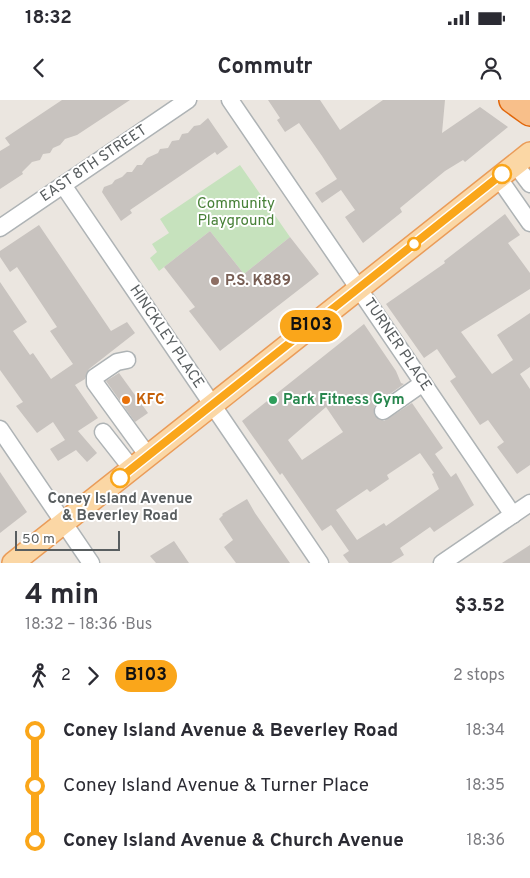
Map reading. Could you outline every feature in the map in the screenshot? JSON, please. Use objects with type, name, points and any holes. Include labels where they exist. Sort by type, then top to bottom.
[{"type":"highway","points":[[512,100],[530,113]]},
{"type":"main road","points":[[13,563],[514,165]]},
{"type":"street","name":"EAST 8TH STREET","points":[[0,228],[188,100]]},
{"type":"street","name":"TURNER PLACE","points":[[230,100],[513,515]]},
{"type":"street","points":[[514,165],[530,184]]},
{"type":"street","points":[[514,165],[530,223]]},
{"type":"street","name":"HINCKLEY PLACE","points":[[63,184],[320,563]]},
{"type":"street","points":[[127,360],[117,362],[102,372],[95,378],[95,383],[140,463]]},
{"type":"street","points":[[383,411],[423,383]]},
{"type":"street","points":[[0,430],[91,563]]},
{"type":"street","points":[[103,432],[140,463]]},
{"type":"street","points":[[442,563],[530,503]]},
{"type":"green space","name":"Community Playground","points":[[240,165],[290,237],[244,274],[210,231],[159,271],[150,258],[157,252],[152,244],[169,233],[160,219]]},
{"type":"building","points":[[62,100],[130,100],[77,135],[65,139],[60,145],[53,148],[50,153],[43,154],[40,160],[32,162],[22,172],[23,174],[0,189],[0,151],[10,145],[5,138]]},
{"type":"building","points":[[268,100],[320,100],[340,130],[383,100],[445,100],[442,133],[480,107],[508,127],[465,162],[463,160],[445,171],[400,208],[402,212],[363,243],[345,217],[355,210],[341,190],[322,203],[315,193],[337,179],[322,156],[299,123],[285,132],[277,120],[280,118]]},
{"type":"building","points":[[208,118],[228,147],[217,155],[215,152],[130,210],[132,213],[121,221],[102,192],[104,187],[112,184],[127,172],[132,172],[137,165],[142,165],[147,158],[158,153],[160,149],[168,148],[172,141],[179,140],[182,134],[188,133],[194,126],[200,125]]},
{"type":"building","points":[[505,214],[520,235],[508,243],[530,273],[530,289],[461,332],[492,374],[513,360],[497,335],[530,313],[530,367],[520,374],[530,389],[530,465],[517,474],[497,447],[504,442],[488,420],[480,425],[450,381],[456,377],[437,349],[424,358],[386,304],[445,263],[444,261]]},
{"type":"building","points":[[39,225],[111,331],[127,322],[135,333],[89,369],[85,379],[75,385],[98,418],[78,431],[97,453],[87,462],[76,450],[58,461],[50,449],[65,440],[53,422],[37,433],[16,406],[23,402],[0,370],[0,282],[27,322],[13,331],[30,355],[33,353],[51,379],[73,364],[50,331],[57,327],[17,267],[10,272],[0,257],[0,251]]},
{"type":"building","points":[[210,231],[244,274],[290,237],[319,274],[220,351],[189,311],[195,307],[164,267]]},
{"type":"building","points":[[364,324],[396,371],[401,383],[404,384],[377,403],[374,407],[375,416],[384,421],[412,403],[443,448],[435,454],[451,477],[456,473],[474,505],[434,532],[430,527],[400,548],[404,555],[391,563],[349,563],[343,555],[349,551],[331,525],[322,531],[282,473],[280,475],[242,421]],"holes":[[[326,407],[343,432],[302,460],[288,440]],[[420,453],[434,473],[432,474],[439,489],[386,526],[384,523],[357,540],[336,510],[367,489],[370,492],[389,479],[387,475]]]},
{"type":"building","name":"KFC","points":[[119,373],[148,413],[135,422],[106,381]]},
{"type":"building","points":[[0,472],[27,512],[0,533]]},
{"type":"building","points":[[247,499],[290,563],[236,563],[224,547],[233,540],[219,519],[222,514]]},
{"type":"building","points":[[174,541],[189,563],[156,563],[150,556]]},
{"type":"building","points":[[530,545],[530,563],[502,563]]},
{"type":"bus line","name":"B103","points":[[120,478],[502,174]]},
{"type":"place","name":"P.S. K889","points":[[215,281]]},
{"type":"place","name":"KFC","points":[[126,400]]},
{"type":"place","name":"Park Fitness Gym","points":[[273,400]]},
{"type":"place","name":"Coney Island Avenue & Beverley Road","points":[[120,478]]}]
